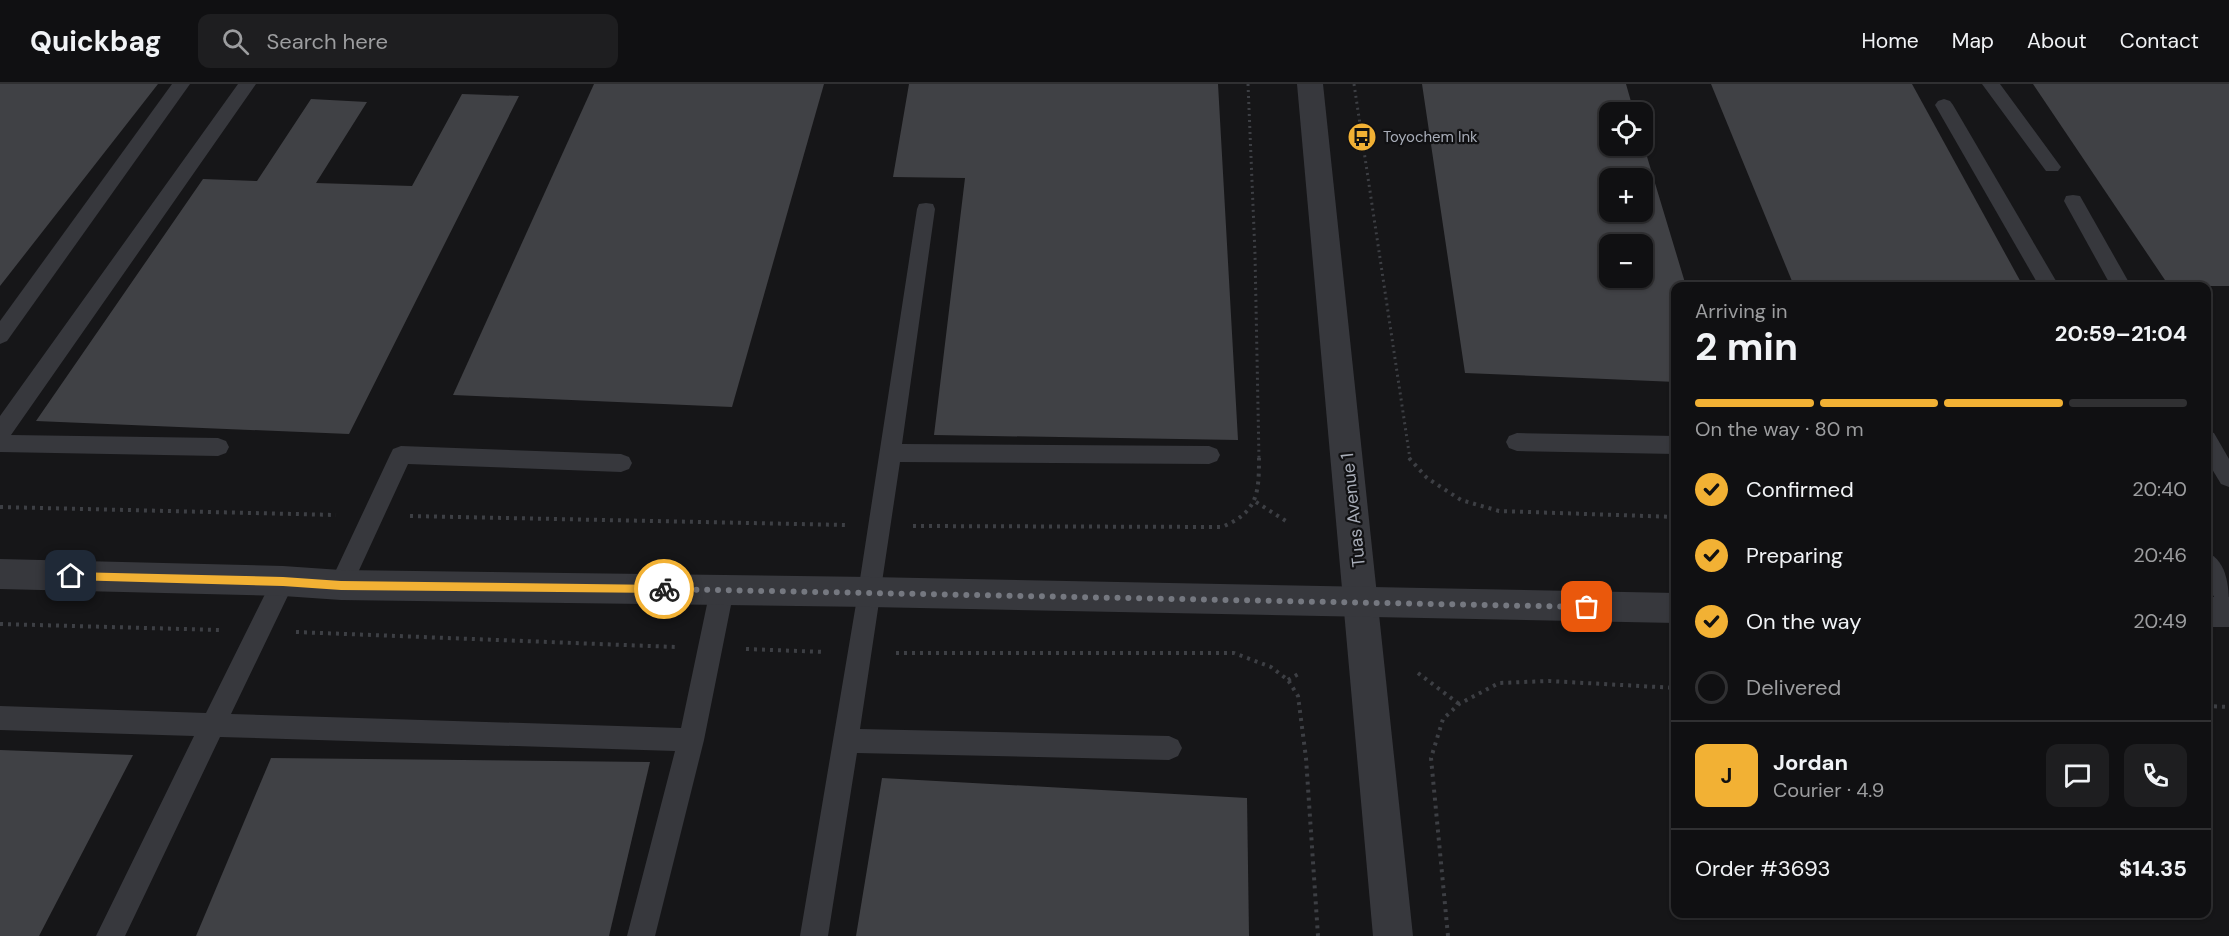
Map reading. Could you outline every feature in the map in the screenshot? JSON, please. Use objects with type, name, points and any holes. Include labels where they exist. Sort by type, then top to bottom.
[{"type":"street","name":"Tuas Avenue 1","points":[[1310,84],[1393,936]]},
{"type":"street","points":[[0,574],[283,581],[341,585],[870,592],[1671,608]]},
{"type":"street","points":[[2211,612],[2229,612]]},
{"type":"lane","points":[[0,336],[181,84]]},
{"type":"lane","points":[[0,433],[247,84]]},
{"type":"lane","points":[[1991,84],[2052,167]]},
{"type":"lane","points":[[1944,105],[2047,282]]},
{"type":"lane","points":[[2073,201],[2119,282]]},
{"type":"lane","points":[[814,936],[870,592],[926,209]]},
{"type":"lane","points":[[1517,441],[1671,445]]},
{"type":"lane","points":[[0,443],[218,447]]},
{"type":"lane","points":[[2211,447],[2229,478]]},
{"type":"lane","points":[[890,453],[1209,455]]},
{"type":"lane","points":[[341,585],[401,455],[621,464]]},
{"type":"lane","points":[[2211,570],[2229,601]]},
{"type":"lane","points":[[110,936],[283,581]]},
{"type":"lane","points":[[641,936],[691,740],[722,590]]},
{"type":"lane","points":[[0,718],[691,740]]},
{"type":"lane","points":[[845,741],[1169,748]]},
{"type":"path","points":[[0,507],[879,526],[1222,527],[1238,521],[1256,502],[1259,486],[1256,254],[1248,84]]},
{"type":"path","points":[[1354,84],[1409,458],[1427,478],[1461,500],[1499,511],[1671,517]]},
{"type":"path","points":[[1256,502],[1289,523]]},
{"type":"path","points":[[0,624],[860,653],[1234,654],[1271,667],[1288,680],[1298,696],[1318,936]]},
{"type":"path","points":[[1288,680],[1300,673]]},
{"type":"path","points":[[1418,673],[1459,704]]},
{"type":"path","points":[[1448,936],[1431,758],[1443,719],[1459,704],[1499,683],[1549,681],[1671,688]]},
{"type":"path","points":[[2211,706],[2229,707]]},
{"type":"building","points":[[0,84],[158,84],[0,286]]},
{"type":"building","points":[[594,84],[824,84],[732,407],[453,395]]},
{"type":"building","points":[[909,84],[1218,84],[1238,440],[934,435],[965,178],[893,177]]},
{"type":"building","points":[[1422,84],[1626,84],[1631,102],[1599,102],[1599,156],[1647,156],[1650,168],[1599,168],[1599,222],[1653,222],[1653,176],[1685,282],[1671,282],[1671,382],[1465,373]]},
{"type":"building","points":[[1711,84],[1912,84],[2021,282],[1792,282]]},
{"type":"building","points":[[2033,84],[2229,84],[2229,286],[2211,286],[2211,282],[2166,282]]},
{"type":"building","points":[[462,94],[519,96],[349,434],[36,421],[203,179],[257,181],[311,99],[367,102],[316,183],[412,186]]},
{"type":"building","points":[[0,750],[133,755],[39,936],[0,936]]},
{"type":"building","points":[[271,758],[650,762],[609,936],[196,936]]},
{"type":"building","points":[[882,778],[1247,798],[1249,936],[856,936]]},
{"type":"way so far","points":[[664,589],[1160,599],[1293,599],[1408,604],[1587,607]]},
{"type":"place","name":"Toyochem Ink","points":[[1362,137]]},
{"type":"route","points":[[71,576],[283,581],[341,585],[664,589]]}]
